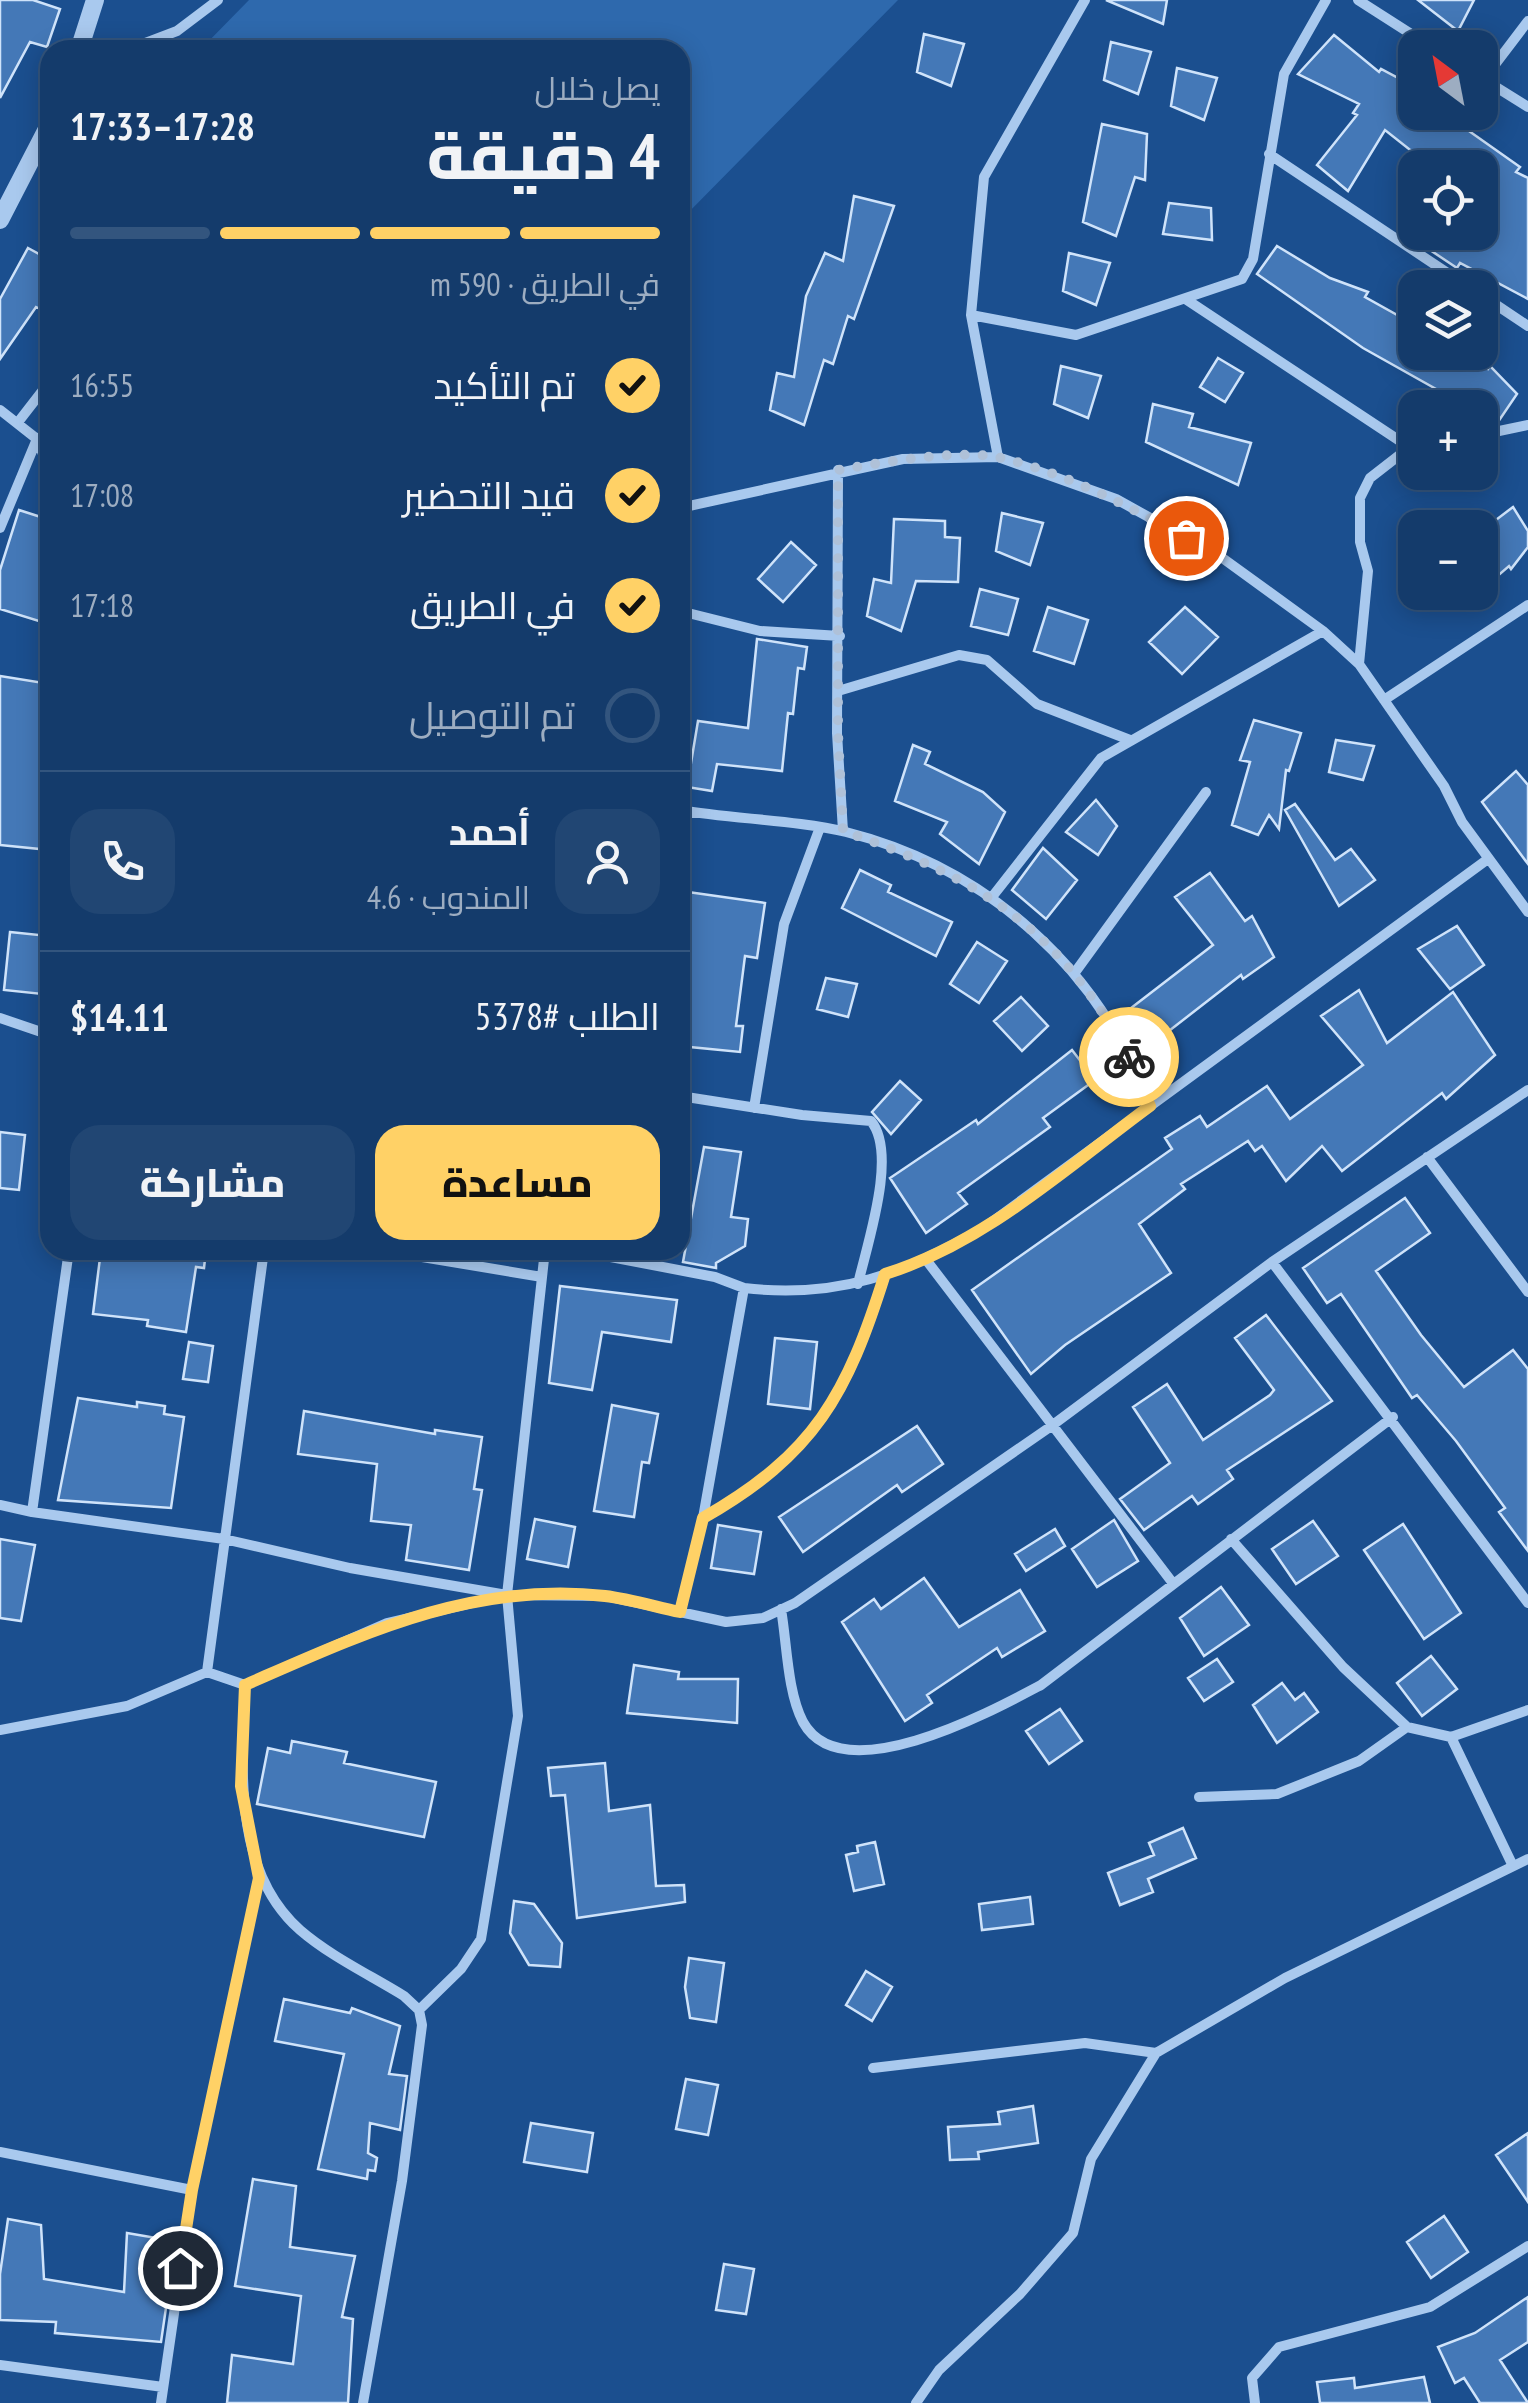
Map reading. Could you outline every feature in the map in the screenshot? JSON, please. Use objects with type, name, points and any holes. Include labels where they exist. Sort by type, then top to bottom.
[{"type":"street","points":[[82,40],[96,0]]},
{"type":"street","points":[[152,40],[177,31],[218,0]]},
{"type":"street","points":[[998,457],[971,315],[984,177],[1085,0]]},
{"type":"street","points":[[971,315],[1076,335],[1242,279],[1249,270],[1284,74],[1326,0]]},
{"type":"street","points":[[1358,0],[1406,30]]},
{"type":"street","points":[[1498,58],[1528,21]]},
{"type":"street","points":[[1498,88],[1528,107]]},
{"type":"street","points":[[0,220],[40,142]]},
{"type":"street","points":[[1269,154],[1443,270]]},
{"type":"street","points":[[1187,300],[1398,436]]},
{"type":"street","points":[[1498,306],[1528,326]]},
{"type":"street","points":[[19,421],[40,393]]},
{"type":"street","points":[[0,410],[40,441]]},
{"type":"street","points":[[1498,431],[1528,425]]},
{"type":"street","points":[[0,528],[40,437]]},
{"type":"street","points":[[37,439],[40,447]]},
{"type":"street","points":[[1359,664],[1368,570],[1360,542],[1360,498],[1370,478],[1398,455]]},
{"type":"street","points":[[690,506],[838,470],[903,459],[998,457],[1116,499],[1221,556],[1323,631],[1359,664],[1488,859],[1528,912]]},
{"type":"street","points":[[838,470],[838,690],[843,831]]},
{"type":"street","points":[[1384,700],[1528,605]]},
{"type":"street","points":[[690,614],[760,631],[840,636]]},
{"type":"street","points":[[992,897],[1100,758],[1323,631]]},
{"type":"street","points":[[838,690],[959,655],[986,660],[1037,704],[1130,740]]},
{"type":"street","points":[[1076,971],[1206,792]]},
{"type":"street","points":[[690,812],[843,831],[928,861],[992,897],[1076,971],[1116,1032],[1150,1106]]},
{"type":"street","points":[[754,1108],[784,924],[819,830]]},
{"type":"street","points":[[626,1260],[715,1277],[744,1288],[808,1293],[858,1284],[927,1261],[985,1227],[1488,859]]},
{"type":"street","points":[[0,1018],[40,1032]]},
{"type":"street","points":[[0,1505],[224,1539],[350,1568],[506,1595],[606,1596],[726,1622],[762,1618],[781,1609],[1050,1427],[1272,1262],[1528,1090]]},
{"type":"street","points":[[690,1098],[802,1116],[864,1117],[876,1126],[883,1162],[858,1284]]},
{"type":"street","points":[[1427,1158],[1528,1292]]},
{"type":"street","points":[[32,1512],[67,1260]]},
{"type":"street","points":[[206,1672],[263,1260]]},
{"type":"street","points":[[442,1260],[542,1276]]},
{"type":"street","points":[[419,2010],[460,1969],[481,1939],[518,1716],[506,1595],[544,1260]]},
{"type":"street","points":[[927,1261],[1172,1582]]},
{"type":"street","points":[[1272,1262],[1528,1602]]},
{"type":"street","points":[[703,1518],[767,1479],[800,1449],[834,1403],[885,1274]]},
{"type":"street","points":[[680,1612],[703,1518],[744,1288]]},
{"type":"street","points":[[781,1609],[802,1721],[813,1734],[834,1745],[880,1749],[962,1725],[1041,1685],[1393,1418]]},
{"type":"street","points":[[1230,1539],[1343,1668],[1407,1727],[1452,1738],[1528,1710]]},
{"type":"street","points":[[0,1730],[128,1706],[206,1672],[245,1685],[387,1622],[506,1595]]},
{"type":"street","points":[[161,2403],[192,2190],[259,1878],[241,1786],[245,1685]]},
{"type":"street","points":[[1199,1797],[1277,1794],[1359,1761],[1407,1727]]},
{"type":"street","points":[[1452,1738],[1512,1864]]},
{"type":"street","points":[[916,2403],[940,2370],[1020,2294],[1073,2233],[1091,2158],[1156,2053],[1284,1978],[1528,1858]]},
{"type":"street","points":[[259,1878],[300,1930],[419,2010],[422,2025],[402,2180],[363,2403]]},
{"type":"street","points":[[873,2068],[1084,2043],[1156,2053]]},
{"type":"street","points":[[0,2152],[192,2190]]},
{"type":"street","points":[[1255,2403],[1252,2378],[1279,2347],[1430,2307],[1528,2246]]},
{"type":"street","points":[[0,2364],[163,2387]]},
{"type":"shaded area","points":[[249,0],[898,0],[690,211],[690,40],[210,40]]},
{"type":"building","points":[[0,0],[33,0],[60,9],[49,40],[40,40],[40,45],[30,42],[0,98]]},
{"type":"building","points":[[1106,0],[1167,0],[1163,24]]},
{"type":"building","points":[[1418,0],[1474,0],[1457,30]]},
{"type":"building","points":[[924,34],[964,44],[951,86],[917,72]]},
{"type":"building","points":[[1334,35],[1379,72],[1381,69],[1398,78],[1398,130],[1468,130],[1496,150],[1410,150],[1385,130],[1348,191],[1317,165],[1357,115],[1353,113],[1359,104],[1298,74]]},
{"type":"building","points":[[1111,42],[1151,52],[1138,94],[1104,80]]},
{"type":"building","points":[[1177,68],[1217,78],[1204,120],[1171,106]]},
{"type":"building","points":[[1102,124],[1147,134],[1145,180],[1135,177],[1116,236],[1083,222]]},
{"type":"building","points":[[1498,151],[1520,167],[1516,172],[1528,178],[1528,299],[1498,283],[1498,270],[1473,270],[1460,263],[1457,268],[1430,250],[1498,250]]},
{"type":"building","points":[[854,196],[894,206],[854,319],[848,316],[833,364],[824,360],[804,425],[770,410],[777,373],[794,377],[806,296],[825,253],[843,261]]},
{"type":"building","points":[[1169,203],[1211,208],[1212,240],[1163,234]]},
{"type":"building","points":[[1277,246],[1330,278],[1368,292],[1365,297],[1398,315],[1398,368],[1363,348],[1257,274]]},
{"type":"building","points":[[28,248],[40,255],[40,309],[36,307],[0,359],[0,299]]},
{"type":"building","points":[[1069,253],[1110,263],[1096,305],[1063,291]]},
{"type":"building","points":[[1218,358],[1243,373],[1225,402],[1200,387]]},
{"type":"building","points":[[1061,366],[1101,376],[1088,418],[1054,404]]},
{"type":"building","points":[[1402,370],[1494,370],[1517,394],[1498,422],[1498,390],[1438,390]]},
{"type":"building","points":[[1153,404],[1193,414],[1189,427],[1251,443],[1238,485],[1146,442]]},
{"type":"building","points":[[1513,507],[1528,531],[1528,547],[1511,569],[1509,566],[1498,575],[1498,518]]},
{"type":"building","points":[[19,510],[40,517],[40,621],[0,609],[0,570]]},
{"type":"building","points":[[1002,513],[1043,523],[1030,565],[996,551]]},
{"type":"building","points":[[894,519],[945,521],[945,537],[960,538],[958,582],[916,581],[901,631],[867,616],[874,579],[891,583]]},
{"type":"building","points":[[791,542],[816,565],[783,602],[758,579]]},
{"type":"building","points":[[980,589],[1018,599],[1008,635],[971,626]]},
{"type":"building","points":[[1048,607],[1088,620],[1074,664],[1034,651]]},
{"type":"building","points":[[1185,607],[1218,637],[1182,674],[1149,642]]},
{"type":"building","points":[[757,639],[807,647],[804,669],[798,668],[793,714],[788,713],[782,771],[717,764],[712,791],[690,787],[698,721],[748,728]]},
{"type":"building","points":[[0,676],[40,682],[40,849],[0,845]]},
{"type":"building","points":[[1254,720],[1301,733],[1289,771],[1286,770],[1279,829],[1269,815],[1258,835],[1232,825],[1250,762],[1240,760]]},
{"type":"building","points":[[1336,740],[1374,746],[1363,780],[1329,772]]},
{"type":"building","points":[[913,745],[930,752],[925,764],[983,792],[1005,812],[979,864],[940,834],[947,822],[895,801]]},
{"type":"building","points":[[1516,771],[1528,785],[1528,864],[1482,802]]},
{"type":"building","points":[[1096,800],[1117,826],[1098,855],[1066,832]]},
{"type":"building","points":[[1295,804],[1335,860],[1351,849],[1375,880],[1339,906],[1285,810]]},
{"type":"building","points":[[1043,848],[1077,880],[1046,919],[1012,890]]},
{"type":"building","points":[[860,870],[891,885],[888,892],[952,922],[936,956],[842,908]]},
{"type":"building","points":[[1210,873],[1245,921],[1252,916],[1274,957],[1243,979],[1241,975],[1147,1048],[1122,1015],[1213,945],[1175,897]]},
{"type":"building","points":[[690,892],[765,903],[757,958],[745,956],[736,1026],[743,1026],[740,1052],[690,1047]]},
{"type":"building","points":[[1457,926],[1484,965],[1450,989],[1418,949]]},
{"type":"building","points":[[10,932],[40,935],[40,994],[4,990]]},
{"type":"building","points":[[977,942],[1007,961],[979,1003],[950,984]]},
{"type":"building","points":[[826,978],[857,984],[848,1017],[817,1009]]},
{"type":"building","points":[[1359,990],[1387,1043],[1453,992],[1495,1055],[1446,1099],[1442,1093],[1342,1171],[1322,1146],[1286,1181],[1262,1146],[1255,1151],[1248,1141],[1181,1184],[1185,1189],[1139,1224],[1171,1273],[1065,1345],[1031,1374],[972,1290],[1172,1149],[1165,1138],[1200,1116],[1207,1127],[1267,1086],[1290,1119],[1363,1065],[1321,1016]]},
{"type":"building","points":[[1021,997],[1048,1026],[1022,1051],[994,1021]]},
{"type":"building","points":[[1072,1050],[1095,1080],[1043,1118],[1050,1127],[958,1193],[967,1204],[926,1233],[890,1178],[976,1120],[978,1124]]},
{"type":"building","points":[[900,1081],[921,1100],[891,1134],[872,1112]]},
{"type":"building","points":[[0,1132],[25,1135],[19,1190],[0,1188]]},
{"type":"building","points":[[704,1147],[741,1152],[731,1217],[748,1219],[745,1246],[716,1263],[716,1268],[683,1262],[690,1260],[690,1224]]},
{"type":"building","points":[[1405,1198],[1430,1233],[1376,1271],[1421,1335],[1464,1387],[1513,1350],[1528,1369],[1528,1551],[1499,1512],[1505,1508],[1456,1441],[1417,1395],[1412,1398],[1341,1294],[1327,1303],[1303,1268]]},
{"type":"building","points":[[100,1260],[205,1260],[204,1268],[196,1267],[186,1332],[147,1326],[148,1320],[93,1314]]},
{"type":"building","points":[[560,1286],[677,1300],[671,1342],[602,1332],[592,1390],[549,1383]]},
{"type":"building","points":[[1266,1315],[1332,1401],[1227,1470],[1233,1479],[1198,1504],[1192,1496],[1144,1530],[1120,1499],[1170,1463],[1133,1407],[1167,1384],[1203,1440],[1270,1395],[1274,1390],[1235,1338]]},
{"type":"building","points":[[775,1338],[817,1342],[810,1409],[768,1404]]},
{"type":"building","points":[[189,1342],[213,1346],[208,1382],[183,1379]]},
{"type":"building","points":[[78,1398],[137,1407],[137,1402],[165,1406],[164,1414],[184,1417],[171,1508],[58,1500]]},
{"type":"building","points":[[612,1405],[658,1414],[649,1463],[642,1462],[634,1517],[594,1511]]},
{"type":"building","points":[[304,1411],[435,1434],[435,1430],[482,1437],[474,1489],[482,1490],[469,1570],[406,1560],[411,1525],[371,1521],[377,1464],[298,1454]]},
{"type":"building","points":[[917,1426],[943,1464],[902,1492],[897,1485],[803,1552],[779,1517]]},
{"type":"building","points":[[535,1519],[575,1527],[568,1567],[527,1559]]},
{"type":"building","points":[[1114,1520],[1138,1561],[1097,1587],[1072,1549]]},
{"type":"building","points":[[1313,1521],[1338,1556],[1296,1584],[1272,1549]]},
{"type":"building","points":[[1403,1524],[1461,1613],[1424,1639],[1364,1550]]},
{"type":"building","points":[[718,1525],[761,1532],[754,1574],[711,1568]]},
{"type":"building","points":[[1055,1529],[1065,1546],[1026,1571],[1015,1554]]},
{"type":"building","points":[[0,1539],[35,1545],[21,1621],[0,1618]]},
{"type":"building","points":[[924,1578],[959,1627],[1020,1590],[1045,1631],[1002,1657],[997,1648],[927,1695],[932,1703],[905,1721],[842,1622],[874,1599],[881,1609]]},
{"type":"building","points":[[1221,1587],[1249,1625],[1204,1656],[1180,1618]]},
{"type":"building","points":[[1431,1656],[1457,1689],[1422,1716],[1397,1683]]},
{"type":"building","points":[[1217,1659],[1233,1682],[1204,1701],[1188,1678]]},
{"type":"building","points":[[634,1665],[679,1672],[678,1679],[738,1679],[737,1723],[627,1713]]},
{"type":"building","points":[[1282,1683],[1295,1700],[1304,1693],[1318,1712],[1277,1743],[1253,1705]]},
{"type":"building","points":[[1060,1709],[1082,1741],[1049,1764],[1026,1731]]},
{"type":"building","points":[[292,1741],[347,1752],[344,1763],[436,1782],[424,1837],[257,1804],[268,1748],[290,1753]]},
{"type":"building","points":[[605,1763],[609,1811],[650,1805],[656,1886],[684,1885],[685,1902],[577,1918],[565,1795],[551,1796],[548,1768]]},
{"type":"building","points":[[1183,1828],[1196,1858],[1148,1879],[1153,1892],[1120,1905],[1108,1873],[1154,1855],[1149,1843]]},
{"type":"building","points":[[875,1842],[884,1884],[854,1891],[846,1855],[858,1852],[857,1846]]},
{"type":"building","points":[[1030,1897],[1033,1924],[982,1930],[979,1904]]},
{"type":"building","points":[[514,1901],[534,1904],[562,1943],[560,1967],[529,1965],[510,1933]]},
{"type":"building","points":[[689,1958],[724,1963],[716,2022],[690,2018],[685,1987]]},
{"type":"building","points":[[866,1971],[892,1987],[872,2021],[846,2005]]},
{"type":"building","points":[[284,1999],[350,2013],[352,2008],[400,2026],[389,2074],[407,2076],[400,2130],[370,2123],[368,2153],[377,2158],[375,2171],[368,2170],[367,2179],[318,2169],[344,2054],[275,2041]]},
{"type":"building","points":[[686,2079],[718,2085],[708,2135],[676,2129]]},
{"type":"building","points":[[1033,2106],[1038,2143],[978,2152],[979,2159],[950,2160],[948,2127],[1000,2124],[998,2112]]},
{"type":"building","points":[[531,2123],[593,2133],[587,2172],[524,2162]]},
{"type":"building","points":[[1528,2133],[1528,2202],[1496,2155]]},
{"type":"building","points":[[253,2179],[296,2186],[290,2247],[355,2256],[342,2317],[353,2319],[348,2403],[227,2403],[232,2355],[293,2364],[301,2296],[235,2286]]},
{"type":"building","points":[[1444,2216],[1468,2252],[1431,2278],[1407,2242]]},
{"type":"building","points":[[8,2219],[41,2225],[44,2279],[124,2292],[127,2233],[168,2240],[167,2301],[161,2342],[55,2333],[56,2322],[0,2320],[0,2274]]},
{"type":"building","points":[[724,2264],[754,2269],[746,2314],[716,2310]]},
{"type":"building","points":[[1528,2297],[1528,2342],[1500,2360],[1528,2403],[1480,2403],[1464,2378],[1455,2383],[1438,2347],[1475,2333]]},
{"type":"building","points":[[1424,2377],[1430,2403],[1320,2403],[1317,2382],[1354,2378],[1355,2388]]},
{"type":"way so far","points":[[1129,1057],[1076,971],[992,897],[928,861],[843,831],[838,733],[838,470],[903,459],[998,457],[1116,499],[1186,538]]},
{"type":"route","points":[[180,2268],[192,2190],[259,1878],[241,1786],[245,1685],[387,1622],[506,1595],[606,1596],[680,1612],[703,1518],[767,1479],[800,1449],[834,1403],[864,1340],[885,1274],[927,1261],[985,1227],[1150,1106],[1129,1057]]}]
